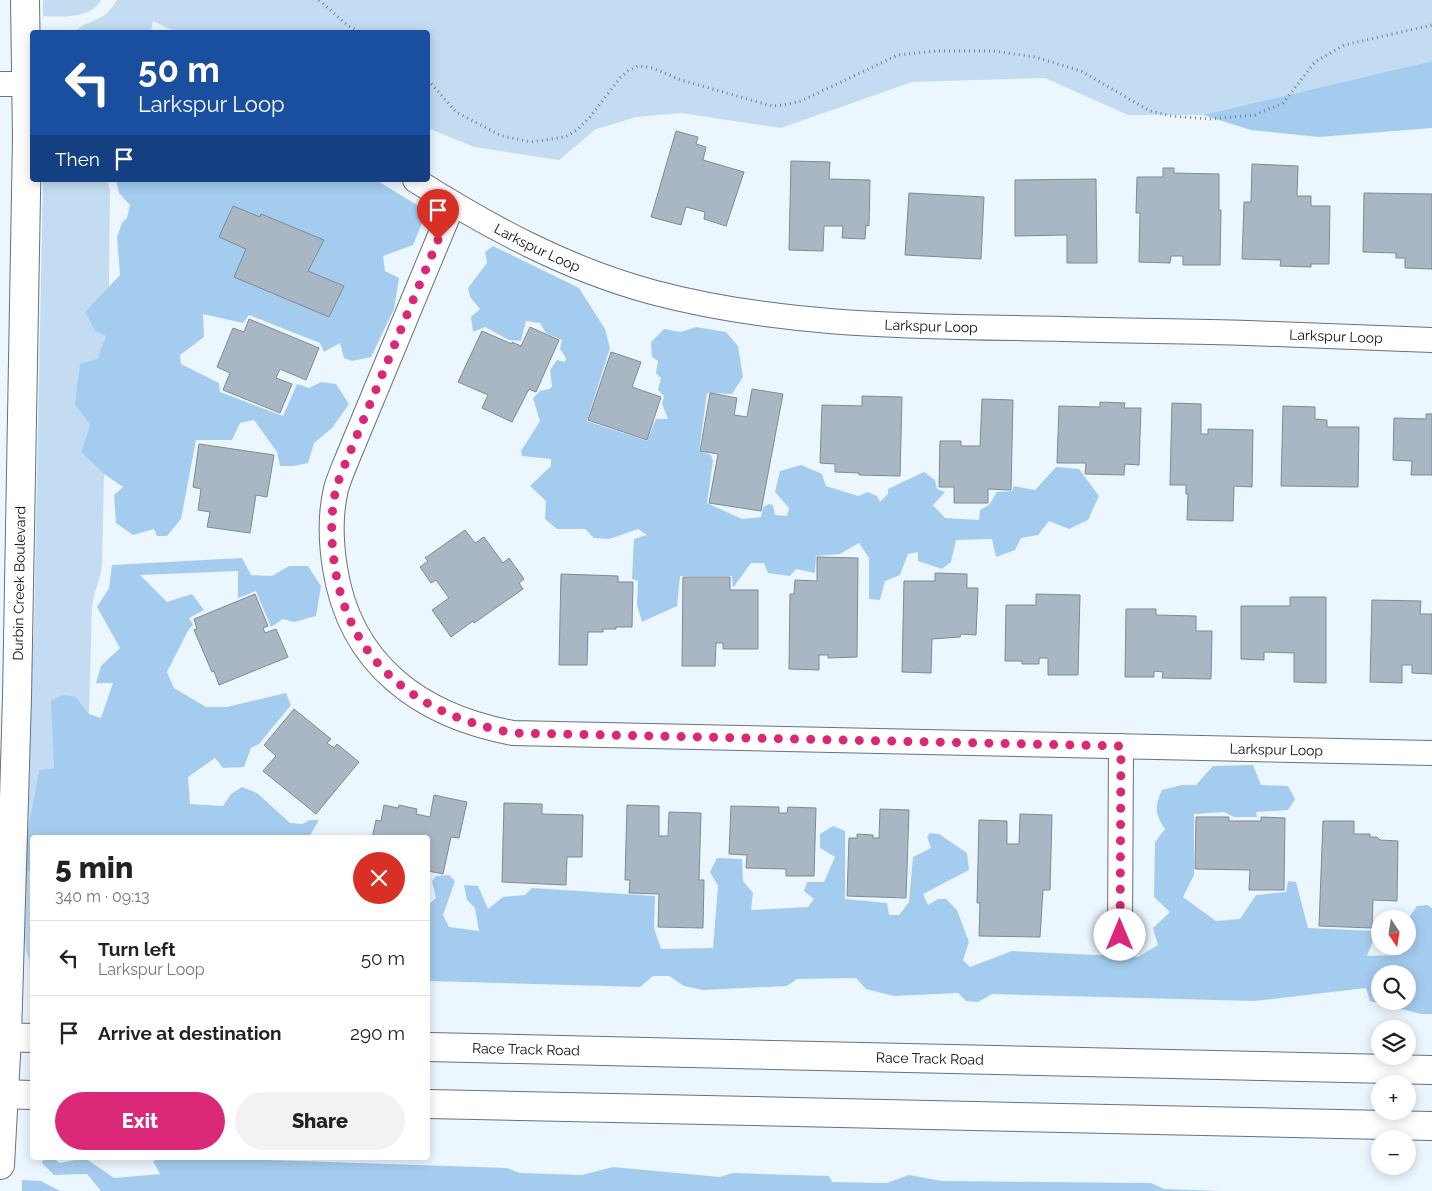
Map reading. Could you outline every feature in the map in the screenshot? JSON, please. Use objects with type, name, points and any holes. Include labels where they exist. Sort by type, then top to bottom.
[{"type":"main road","name":"Durbin Creek Boulevard","points":[[0,1165],[2,1095],[13,1038],[20,84],[25,0]]},
{"type":"main road","name":"Race Track Road","points":[[430,1047],[1432,1070]]},
{"type":"main road","points":[[2,1095],[30,1095]]},
{"type":"main road","points":[[430,1104],[1432,1126]]},
{"type":"street","name":"Larkspur Loop","points":[[418,182],[453,204],[540,251],[592,272],[651,292],[731,310],[809,320],[925,326],[1248,333],[1432,340]]},
{"type":"street","name":"Larkspur Loop","points":[[453,204],[348,457],[336,489],[332,522],[333,555],[338,587],[348,618],[372,657],[404,690],[432,706],[467,722],[513,733],[1432,753]]},
{"type":"street","points":[[1120,935],[1121,746]]},
{"type":"path","points":[[319,0],[347,25],[356,30]]},
{"type":"path","points":[[430,82],[456,112],[502,136],[532,142],[565,137],[577,130],[590,117],[620,78],[638,66],[653,68],[681,80],[772,106],[801,101],[898,55],[937,51],[994,51],[1035,57],[1081,71],[1150,111],[1171,116],[1210,119],[1256,115],[1283,103],[1316,62],[1344,45],[1432,25]]},
{"type":"shaded area","points":[[43,0],[101,0],[90,11],[83,14],[59,17],[43,16]]},
{"type":"shaded area","points":[[117,0],[1432,0],[1432,61],[1203,115],[1128,115],[1045,78],[912,82],[781,128],[681,113],[636,117],[596,129],[559,160],[474,147],[430,129],[430,30],[172,30],[153,21],[151,30],[76,30],[101,17],[112,8]]},
{"type":"shaded area","points":[[1432,61],[1432,128],[1319,137],[1251,130],[1203,115]]},
{"type":"shaded area","points":[[43,182],[108,182],[110,190],[109,287],[85,312],[106,336],[97,359],[90,425],[81,452],[104,474],[102,564],[92,606],[89,714],[76,697],[52,701],[54,768],[39,770],[27,833],[27,747],[34,627]]},
{"type":"shaded area","points":[[116,182],[379,182],[427,211],[413,245],[383,256],[385,271],[399,278],[394,309],[371,357],[352,361],[344,358],[340,343],[324,352],[320,343],[249,315],[243,323],[203,314],[204,337],[180,355],[181,364],[219,383],[220,392],[283,416],[297,384],[309,388],[321,382],[336,384],[349,404],[332,428],[314,443],[308,463],[280,466],[277,452],[254,420],[240,423],[232,440],[196,440],[181,519],[167,536],[157,536],[154,529],[133,535],[116,523],[114,495],[123,487],[104,474],[81,452],[90,425],[75,404],[80,364],[97,359],[106,336],[95,331],[85,312],[120,275],[117,237],[122,223],[127,218],[130,205],[119,193]]},
{"type":"shaded area","points":[[493,246],[579,288],[605,329],[610,348],[587,421],[647,441],[656,419],[668,419],[662,404],[664,396],[658,390],[661,378],[656,373],[658,361],[652,357],[651,342],[664,329],[681,332],[696,327],[726,332],[738,346],[743,377],[732,394],[707,393],[699,451],[711,455],[713,461],[707,503],[742,519],[761,517],[763,507],[769,504],[773,505],[775,515],[787,516],[789,508],[775,492],[780,471],[801,465],[822,474],[826,486],[858,496],[868,492],[877,496],[880,502],[888,494],[888,489],[924,472],[935,480],[937,489],[945,492],[933,505],[945,518],[979,520],[980,510],[989,505],[997,492],[1012,491],[1014,486],[1035,490],[1056,467],[1079,469],[1099,496],[1088,520],[1069,529],[1049,521],[1038,535],[1021,538],[1015,550],[996,557],[992,539],[956,540],[951,562],[942,569],[918,561],[918,552],[908,554],[900,575],[885,581],[880,600],[869,599],[869,558],[859,543],[840,554],[816,556],[815,573],[796,569],[790,576],[768,573],[764,563],[751,563],[733,588],[732,576],[680,576],[677,606],[642,622],[637,605],[638,581],[632,579],[634,539],[647,535],[638,529],[609,539],[594,538],[585,529],[557,529],[545,519],[546,501],[530,486],[551,466],[551,459],[522,456],[521,451],[540,421],[533,398],[540,391],[552,387],[550,370],[557,360],[565,362],[566,358],[560,349],[562,340],[546,333],[540,323],[526,321],[521,341],[509,340],[485,327],[473,332],[471,317],[480,309],[470,297],[468,288],[487,263],[485,252]]},
{"type":"shaded area","points":[[242,558],[251,575],[272,576],[289,566],[308,566],[321,586],[316,616],[294,622],[283,619],[271,627],[256,591],[238,598],[238,571],[140,575],[167,602],[192,594],[204,610],[189,618],[193,625],[189,629],[167,672],[174,688],[206,707],[227,707],[286,693],[291,705],[259,744],[251,748],[244,767],[223,768],[215,758],[188,777],[190,804],[223,806],[231,794],[242,787],[257,793],[290,823],[302,824],[310,820],[319,820],[310,835],[30,835],[30,873],[26,870],[27,833],[39,770],[54,768],[51,701],[62,695],[76,697],[89,714],[101,718],[113,683],[96,683],[101,666],[120,648],[97,607],[109,588],[112,565]]},
{"type":"shaded area","points":[[1253,765],[1261,785],[1288,786],[1295,799],[1288,810],[1256,812],[1257,817],[1234,817],[1224,812],[1194,814],[1194,875],[1183,897],[1216,921],[1240,919],[1256,895],[1286,892],[1288,881],[1296,882],[1308,928],[1371,931],[1371,946],[1367,956],[1416,955],[1416,910],[1414,910],[1417,906],[1427,905],[1432,908],[1432,1014],[1421,1014],[1405,1010],[1416,1010],[1416,965],[1371,965],[1371,1001],[1366,988],[1254,1001],[992,994],[978,1002],[966,1001],[958,993],[894,996],[866,989],[856,978],[797,979],[787,986],[703,990],[684,986],[669,976],[653,976],[640,987],[430,981],[430,903],[436,898],[432,881],[436,876],[449,875],[455,881],[443,915],[449,927],[479,931],[475,908],[467,900],[464,885],[478,886],[488,909],[503,897],[525,895],[532,888],[655,896],[654,928],[661,949],[713,948],[718,886],[710,872],[717,858],[742,859],[743,881],[753,893],[751,910],[808,907],[814,899],[804,891],[807,882],[824,882],[835,857],[820,848],[820,834],[833,826],[845,831],[845,899],[887,903],[889,915],[899,915],[909,902],[913,857],[931,848],[927,837],[930,833],[939,834],[967,853],[969,870],[923,894],[928,905],[938,899],[946,899],[957,910],[969,942],[963,960],[970,967],[1012,951],[1138,957],[1158,945],[1153,928],[1170,912],[1154,897],[1155,842],[1165,829],[1159,819],[1157,806],[1162,790],[1182,785],[1196,785],[1213,766]]},
{"type":"shaded area","points":[[26,870],[30,873],[30,963],[25,940]]},
{"type":"shaded area","points":[[43,1160],[56,1160],[60,1163],[88,1160],[114,1178],[160,1174],[153,1161],[156,1160],[269,1160],[507,1168],[520,1173],[582,1175],[613,1167],[720,1177],[733,1173],[829,1176],[832,1182],[887,1183],[909,1175],[942,1181],[1151,1183],[1164,1189],[1219,1191],[101,1191],[87,1174],[54,1175],[42,1163]]},
{"type":"shaded area","points":[[22,1180],[41,1181],[60,1191],[22,1191]]},
{"type":"building","points":[[676,131],[698,137],[696,144],[706,147],[703,160],[744,172],[726,226],[704,219],[705,212],[686,207],[681,225],[651,217]]},
{"type":"building","points":[[791,161],[830,162],[829,179],[870,180],[869,226],[866,225],[865,239],[842,238],[843,226],[824,226],[823,251],[789,250]]},
{"type":"building","points":[[1252,164],[1298,166],[1297,196],[1311,196],[1311,206],[1330,206],[1329,264],[1311,264],[1311,267],[1280,266],[1281,260],[1242,259],[1244,202],[1251,202]]},
{"type":"building","points":[[1163,168],[1174,168],[1174,173],[1219,174],[1219,210],[1221,210],[1220,265],[1183,265],[1183,256],[1171,256],[1170,263],[1139,262],[1140,213],[1136,213],[1137,177],[1163,177]]},
{"type":"building","points":[[1096,179],[1097,263],[1067,263],[1067,235],[1015,236],[1015,180]]},
{"type":"building","points":[[909,193],[984,197],[981,259],[905,255]]},
{"type":"building","points":[[1364,193],[1432,194],[1432,269],[1405,268],[1405,258],[1396,258],[1396,253],[1363,252]]},
{"type":"building","points":[[233,206],[260,217],[261,214],[324,240],[308,271],[344,286],[329,317],[234,277],[246,249],[219,237]]},
{"type":"building","points":[[249,319],[319,348],[306,380],[280,369],[276,378],[292,384],[280,413],[223,390],[230,373],[217,367],[233,328],[244,332]]},
{"type":"building","points":[[530,327],[559,340],[536,392],[529,389],[512,422],[482,408],[488,395],[458,382],[482,331],[521,346]]},
{"type":"building","points":[[611,352],[641,362],[632,387],[661,397],[647,440],[588,420]]},
{"type":"building","points":[[752,389],[783,394],[761,511],[709,503],[718,454],[700,451],[710,393],[737,398],[734,415],[747,417]]},
{"type":"building","points":[[862,396],[902,397],[900,476],[859,475],[859,473],[835,472],[835,464],[820,463],[822,405],[862,406]]},
{"type":"building","points":[[982,399],[1013,400],[1011,490],[988,489],[988,503],[954,503],[954,487],[939,487],[940,441],[961,441],[961,446],[980,446]]},
{"type":"building","points":[[1100,402],[1125,403],[1124,408],[1141,408],[1139,465],[1125,464],[1124,475],[1085,474],[1086,463],[1057,463],[1059,406],[1100,407]]},
{"type":"building","points":[[1172,403],[1201,404],[1201,434],[1208,434],[1208,429],[1253,430],[1252,487],[1234,486],[1233,521],[1187,520],[1188,494],[1186,494],[1186,485],[1170,485]]},
{"type":"building","points":[[1283,406],[1315,407],[1315,419],[1327,420],[1327,427],[1359,427],[1358,487],[1281,486]]},
{"type":"building","points":[[1426,414],[1432,414],[1432,475],[1411,475],[1412,461],[1393,460],[1394,418],[1426,419]]},
{"type":"building","points":[[199,444],[274,455],[267,497],[256,495],[250,533],[207,527],[210,512],[198,510],[201,489],[193,487]]},
{"type":"building","points":[[465,530],[475,543],[484,537],[503,563],[509,558],[524,579],[519,583],[523,589],[451,637],[432,610],[449,598],[436,580],[431,583],[420,567],[428,561],[425,558]]},
{"type":"building","points":[[817,557],[858,558],[857,657],[828,658],[828,655],[819,655],[819,670],[789,669],[790,594],[794,594],[795,580],[817,581]]},
{"type":"building","points":[[935,573],[967,574],[967,588],[978,588],[976,635],[961,634],[960,637],[932,639],[931,673],[902,672],[904,581],[935,581]]},
{"type":"building","points":[[561,574],[618,576],[618,582],[633,582],[632,627],[616,627],[616,629],[603,629],[603,632],[588,632],[587,665],[559,665]]},
{"type":"building","points":[[683,577],[730,577],[730,590],[758,590],[758,649],[723,649],[723,643],[716,643],[715,666],[682,666]]},
{"type":"building","points":[[255,594],[268,626],[263,628],[265,633],[276,629],[288,657],[219,685],[194,630],[197,629],[194,619]]},
{"type":"building","points":[[1036,594],[1080,595],[1078,675],[1048,675],[1048,658],[1039,658],[1039,664],[1005,661],[1006,605],[1036,605]]},
{"type":"building","points":[[1290,597],[1326,597],[1326,683],[1294,682],[1294,653],[1264,652],[1264,660],[1241,659],[1241,606],[1290,606]]},
{"type":"building","points":[[1372,600],[1421,601],[1420,614],[1432,614],[1432,674],[1412,673],[1412,665],[1402,665],[1402,683],[1370,682]]},
{"type":"building","points":[[1126,609],[1156,609],[1156,615],[1196,616],[1196,631],[1212,631],[1211,679],[1162,678],[1163,672],[1154,671],[1154,677],[1125,677]]},
{"type":"building","points":[[294,709],[331,739],[327,743],[334,748],[337,744],[359,762],[316,814],[263,771],[276,756],[264,745]]},
{"type":"building","points":[[434,795],[467,802],[459,838],[451,837],[443,874],[430,871],[430,835],[373,835],[376,820],[381,821],[384,805],[398,808],[399,805],[417,809],[416,814],[430,817]]},
{"type":"building","points":[[504,803],[542,804],[542,814],[583,815],[582,857],[567,857],[566,885],[502,882]]},
{"type":"building","points":[[627,805],[659,806],[659,836],[668,836],[669,812],[701,813],[699,880],[704,880],[703,928],[658,927],[659,894],[629,893],[630,880],[625,880]]},
{"type":"building","points":[[731,806],[779,807],[779,813],[787,813],[788,807],[816,808],[814,876],[786,876],[786,869],[746,868],[747,855],[729,854]]},
{"type":"building","points":[[880,809],[909,810],[906,898],[847,896],[849,838],[857,838],[857,834],[873,835],[873,838],[879,838]]},
{"type":"building","points":[[1020,814],[1052,815],[1050,890],[1043,890],[1040,937],[979,936],[980,903],[977,903],[979,820],[1007,821],[1007,844],[1019,844]]},
{"type":"building","points":[[1196,817],[1229,817],[1229,821],[1261,821],[1261,817],[1285,818],[1284,890],[1249,890],[1250,870],[1195,869]]},
{"type":"building","points":[[1323,821],[1354,821],[1354,834],[1370,834],[1370,837],[1377,837],[1380,840],[1398,841],[1397,901],[1373,900],[1371,928],[1319,926]]},
{"type":"route","points":[[438,240],[348,457],[336,489],[332,522],[333,555],[338,587],[348,618],[372,657],[388,674],[404,690],[445,713],[467,722],[513,733],[1121,746],[1120,935]]}]
